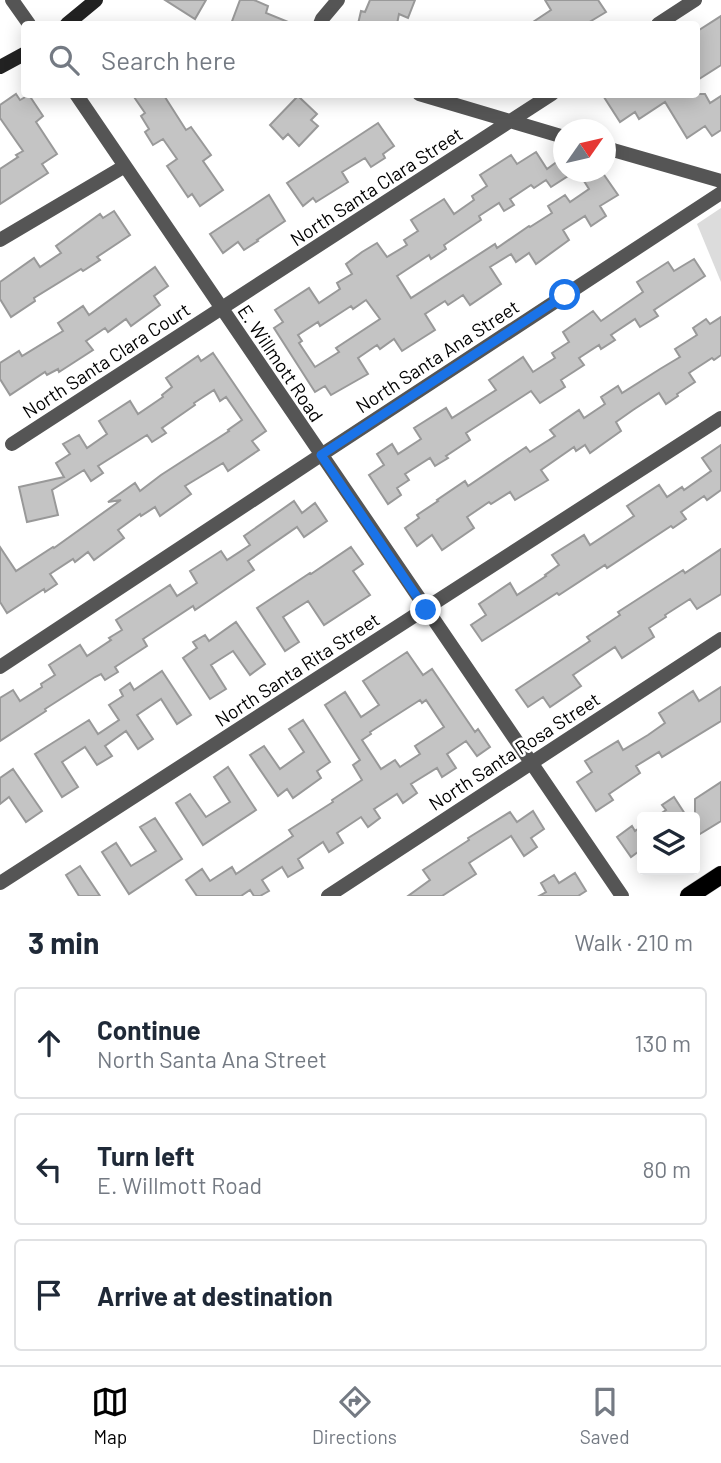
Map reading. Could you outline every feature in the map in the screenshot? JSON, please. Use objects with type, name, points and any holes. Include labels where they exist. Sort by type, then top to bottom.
[{"type":"main road","points":[[689,896],[721,875]]},
{"type":"street","points":[[12,0],[27,21]]},
{"type":"street","points":[[71,21],[96,0]]},
{"type":"street","points":[[322,21],[338,0]]},
{"type":"street","points":[[663,21],[695,0]]},
{"type":"street","points":[[0,67],[21,56]]},
{"type":"street","name":"E. Willmott Road","points":[[79,98],[622,896]]},
{"type":"street","points":[[432,98],[553,134]]},
{"type":"street","name":"North Santa Clara Street","points":[[221,309],[546,98]]},
{"type":"street","points":[[616,151],[721,181]]},
{"type":"street","points":[[0,240],[125,166]]},
{"type":"street","name":"North Santa Ana Street","points":[[0,667],[721,193]]},
{"type":"street","name":"North Santa Clara Court","points":[[12,444],[221,309]]},
{"type":"street","name":"North Santa Rita Street","points":[[0,883],[721,418]]},
{"type":"street","name":"North Santa Rosa Street","points":[[328,896],[721,639]]},
{"type":"shaded area","points":[[721,208],[721,282],[697,224]]},
{"type":"building","points":[[165,0],[206,0],[195,19]]},
{"type":"building","points":[[240,0],[254,0],[268,6],[266,13],[286,21],[232,21]]},
{"type":"building","points":[[370,0],[415,0],[408,18],[399,14],[398,21],[359,21],[361,11],[365,12]]},
{"type":"building","points":[[545,0],[598,0],[606,12],[591,21],[534,21],[551,10]]},
{"type":"building","points":[[721,16],[721,65],[700,78],[700,29]]},
{"type":"building","points":[[16,94],[20,100],[31,98],[43,116],[36,122],[57,154],[42,164],[48,173],[0,204],[0,169],[23,151],[0,118],[0,105]]},
{"type":"building","points":[[700,94],[705,94],[710,103],[721,96],[721,130],[712,136],[705,126],[687,138],[665,102],[639,119],[635,112],[620,122],[605,98],[700,98]]},
{"type":"building","points":[[135,98],[166,98],[186,130],[191,127],[211,155],[203,161],[223,190],[200,206],[192,194],[188,197],[167,166],[177,159],[163,139],[153,145],[145,132],[149,129],[141,116],[145,113]]},
{"type":"building","points":[[296,98],[300,98],[317,114],[311,120],[318,126],[299,146],[288,134],[283,139],[270,125]]},
{"type":"building","points":[[378,123],[394,146],[383,154],[385,158],[371,167],[365,158],[342,172],[348,182],[316,202],[313,198],[303,206],[287,183]]},
{"type":"building","points":[[536,152],[547,169],[553,165],[553,182],[559,182],[551,187],[546,180],[534,188],[531,185],[510,199],[514,205],[504,211],[499,203],[479,216],[481,220],[444,245],[446,249],[431,259],[429,255],[397,276],[411,298],[495,244],[497,248],[552,213],[548,206],[565,195],[570,202],[589,189],[585,182],[609,182],[618,195],[600,206],[606,216],[591,226],[585,216],[563,230],[569,240],[536,264],[529,253],[516,262],[511,254],[490,267],[501,284],[470,305],[463,295],[448,305],[445,301],[425,314],[435,330],[402,351],[394,339],[380,349],[377,345],[358,358],[368,374],[331,395],[325,386],[315,392],[274,328],[283,322],[275,310],[309,288],[319,303],[340,289],[337,283],[352,274],[346,264],[377,243],[387,257],[407,245],[404,240],[418,231],[411,220],[444,199],[454,214],[474,200],[472,196],[487,186],[480,175],[511,155],[517,164]],"holes":[[[366,300],[380,319],[336,348],[339,352],[315,367],[299,343],[302,341],[298,335],[318,322],[320,326],[351,306],[353,309]]]},
{"type":"building","points":[[269,195],[285,221],[244,250],[238,242],[223,253],[210,234]]},
{"type":"building","points":[[114,211],[130,235],[97,257],[100,260],[34,298],[35,301],[11,317],[0,299],[0,282],[34,258],[40,267],[61,253],[56,246],[100,214],[103,218]]},
{"type":"building","points":[[694,259],[705,276],[654,310],[658,316],[640,327],[635,319],[611,335],[615,340],[601,349],[599,345],[579,358],[584,365],[561,380],[565,387],[540,403],[531,391],[466,433],[470,440],[446,456],[448,458],[435,466],[430,458],[405,474],[409,480],[397,488],[401,495],[388,504],[369,475],[384,465],[377,454],[392,444],[398,454],[421,439],[414,428],[446,408],[452,418],[496,390],[489,380],[523,357],[533,372],[555,358],[552,353],[569,342],[563,332],[593,311],[601,321],[643,292],[637,282],[668,262],[674,271]]},
{"type":"building","points":[[155,267],[168,286],[154,296],[160,305],[131,326],[126,319],[108,332],[105,328],[86,341],[93,350],[59,372],[58,369],[47,375],[45,372],[10,395],[0,379],[0,363],[19,351],[22,356],[63,331],[58,323],[83,306],[89,315]]},
{"type":"building","points":[[721,317],[721,355],[689,373],[695,382],[677,394],[678,396],[666,404],[659,393],[616,422],[621,431],[590,453],[585,445],[576,451],[574,447],[541,470],[548,480],[515,500],[510,492],[491,504],[489,502],[467,517],[474,528],[442,550],[432,535],[417,546],[405,528],[419,518],[417,515],[465,481],[468,486],[526,447],[530,452],[555,436],[550,430],[579,410],[584,418],[605,404],[601,397],[618,386],[622,393],[680,357],[675,349],[697,335],[693,328],[706,319],[710,324]]},
{"type":"building","points":[[213,353],[266,431],[252,441],[259,450],[228,471],[223,463],[185,486],[191,494],[160,516],[155,507],[141,516],[140,514],[118,530],[124,538],[94,560],[88,552],[75,562],[73,559],[50,574],[57,584],[45,592],[44,589],[7,613],[0,602],[0,547],[16,571],[54,548],[121,500],[108,502],[135,483],[140,491],[242,420],[226,397],[220,401],[214,390],[162,428],[166,433],[152,442],[147,435],[98,466],[103,473],[91,481],[84,470],[52,490],[58,515],[27,522],[19,487],[64,477],[56,463],[70,454],[63,444],[79,435],[87,448],[107,434],[99,421],[130,401],[138,414],[163,397],[172,387],[166,378],[198,356],[201,361]]},
{"type":"building","points":[[721,445],[721,490],[707,500],[704,496],[681,512],[686,519],[607,568],[605,565],[559,595],[557,593],[482,641],[471,625],[486,615],[479,604],[510,583],[517,595],[546,576],[559,565],[552,555],[584,535],[590,545],[634,516],[627,506],[659,485],[667,497],[682,487],[684,490],[711,471],[702,458]]},
{"type":"building","points":[[294,501],[302,513],[315,503],[327,521],[304,537],[297,527],[248,561],[254,570],[195,610],[193,606],[143,639],[147,646],[115,667],[118,672],[105,680],[101,674],[95,677],[0,741],[0,698],[13,690],[20,701],[42,687],[41,684],[55,675],[49,665],[80,645],[87,656],[122,630],[116,620],[170,585],[177,596],[197,583],[190,571],[221,551],[227,560],[250,545],[244,536]]},
{"type":"building","points":[[351,547],[363,564],[353,571],[370,595],[324,625],[308,601],[283,617],[299,642],[285,651],[257,608]]},
{"type":"building","points":[[721,549],[721,594],[697,609],[690,599],[649,628],[654,637],[622,658],[615,647],[573,675],[581,686],[550,707],[543,697],[528,707],[516,690],[590,641],[587,637],[620,615],[618,612]]},
{"type":"building","points":[[236,622],[265,664],[250,675],[233,651],[211,665],[226,689],[210,699],[183,658],[197,648],[193,642],[205,635],[209,641]]},
{"type":"building","points":[[407,652],[423,675],[432,669],[475,732],[478,729],[490,747],[477,756],[466,741],[447,754],[456,768],[442,777],[437,768],[411,784],[417,793],[403,803],[397,794],[374,809],[380,818],[368,827],[361,817],[337,833],[343,843],[329,852],[323,842],[298,859],[303,868],[288,877],[282,867],[262,880],[269,891],[260,896],[254,896],[250,890],[241,896],[197,896],[186,880],[202,869],[210,881],[232,867],[236,874],[293,836],[289,830],[362,780],[353,765],[360,760],[325,705],[345,692],[361,717],[379,705],[363,681]],"holes":[[[420,700],[422,703],[426,700],[444,727],[415,746],[420,754],[400,767],[395,760],[381,769],[362,740]]]},
{"type":"building","points":[[162,671],[191,715],[177,724],[161,699],[137,715],[153,739],[138,749],[126,731],[105,746],[112,756],[97,765],[85,747],[62,762],[78,787],[62,797],[35,754],[89,720],[98,734],[119,720],[109,705],[123,696],[120,690],[130,683],[134,690]]},
{"type":"building","points":[[721,687],[721,721],[662,757],[659,752],[636,766],[640,773],[609,794],[613,800],[596,811],[577,782],[592,772],[585,761],[618,741],[623,750],[648,735],[665,723],[659,713],[693,691],[699,701]]},
{"type":"building","points":[[303,720],[330,762],[317,771],[321,778],[293,798],[287,789],[278,796],[250,755],[264,746],[280,769],[304,752],[289,729]]},
{"type":"building","points":[[228,767],[256,810],[203,845],[176,803],[190,794],[206,817],[230,802],[214,777]]},
{"type":"building","points":[[13,769],[42,811],[26,822],[9,797],[0,804],[0,778]]},
{"type":"building","points":[[721,782],[721,821],[700,834],[700,812],[695,812],[695,799]]},
{"type":"building","points":[[674,797],[684,812],[663,812],[666,810],[662,805]]},
{"type":"building","points":[[533,811],[544,829],[531,838],[537,847],[524,856],[511,836],[469,863],[476,874],[442,896],[408,896],[430,880],[423,870],[469,840],[468,838],[510,812],[517,822]]},
{"type":"building","points":[[155,818],[182,859],[129,894],[102,852],[116,843],[131,866],[156,851],[140,827]]},
{"type":"building","points":[[632,826],[635,831],[637,830],[637,853],[631,857],[617,837]]},
{"type":"building","points":[[80,866],[100,896],[79,896],[66,875]]},
{"type":"building","points":[[575,873],[586,891],[578,896],[539,896],[546,892],[541,883],[554,875],[559,883]]},
{"type":"route","points":[[426,610],[321,455],[565,295]]}]
